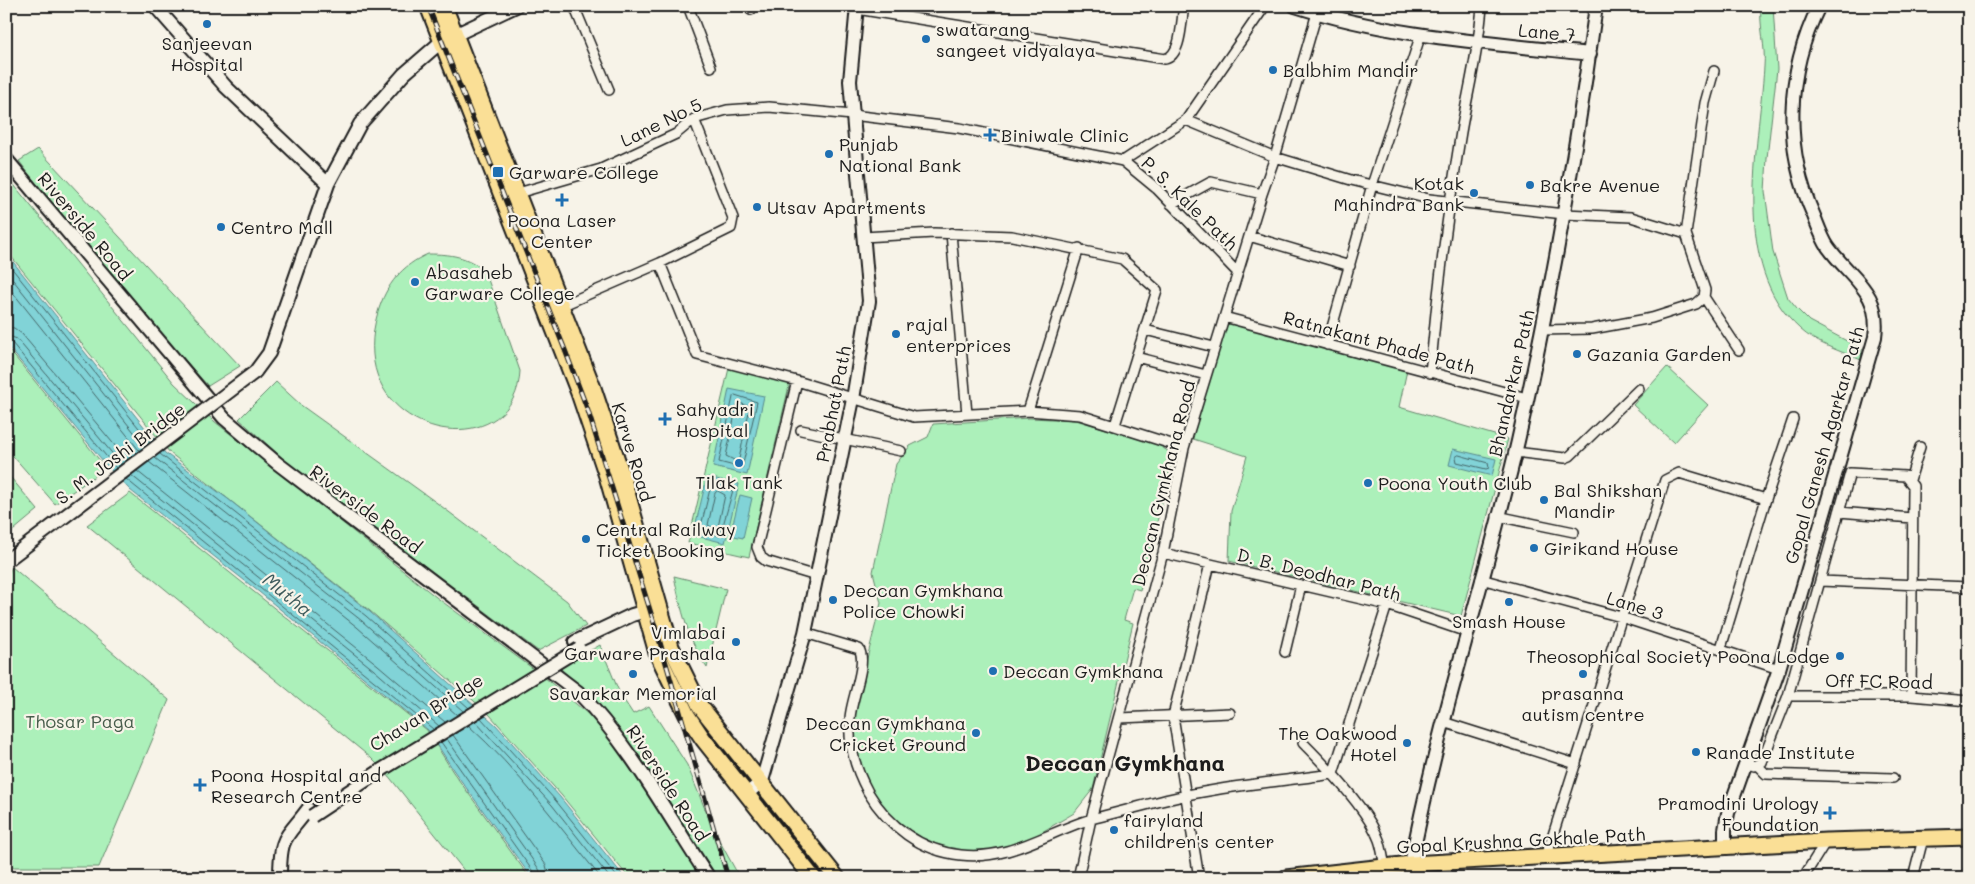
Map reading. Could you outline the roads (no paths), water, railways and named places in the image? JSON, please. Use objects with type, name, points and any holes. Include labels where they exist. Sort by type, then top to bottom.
[{"type":"main road","name":"Karve Road","points":[[428,6],[449,38],[518,193],[593,388],[621,472],[653,613],[657,653],[687,715],[703,739],[813,878]]},
{"type":"main road","name":"Karve Road","points":[[444,6],[449,38],[579,393],[653,613],[700,706],[762,781],[837,878]]},
{"type":"main road","name":"Gopal Krushna Gokhale Path","points":[[1286,878],[1354,870],[1400,869],[1546,857],[1826,842],[1969,838]]},
{"type":"main road","points":[[1354,870],[1371,878]]},
{"type":"street","points":[[156,6],[226,87],[328,184]]},
{"type":"street","name":"S. M. Joshi Bridge","points":[[6,561],[255,372],[269,353],[328,184],[360,124],[404,74],[449,38],[516,6]]},
{"type":"street","points":[[574,6],[608,90]]},
{"type":"street","points":[[688,6],[711,67]]},
{"type":"street","points":[[857,8],[1165,59],[1172,57],[1176,51],[1184,6]]},
{"type":"street","points":[[1123,161],[1186,120],[1265,6]]},
{"type":"street","name":"Lane 7","points":[[1295,6],[1317,14],[1420,37],[1590,54]]},
{"type":"street","points":[[1430,373],[1438,286],[1460,137],[1479,44],[1482,6]]},
{"type":"street","name":"Bhandarkar Path","points":[[1400,869],[1414,849],[1443,722],[1515,452],[1564,214],[1596,6]]},
{"type":"street","name":"Gopal Ganesh Agarkar Path","points":[[1725,848],[1724,830],[1728,813],[1752,764],[1868,362],[1877,323],[1874,306],[1868,292],[1827,245],[1808,204],[1793,144],[1791,113],[1794,81],[1802,48],[1820,6]]},
{"type":"street","name":"Prabhat Path","points":[[762,781],[805,633],[853,398],[869,301],[850,81],[857,8]]},
{"type":"street","name":"Deccan Gymkhana Road","points":[[1078,878],[1091,819],[1120,718],[1163,553],[1184,448],[1237,272],[1275,157],[1317,14]]},
{"type":"street","points":[[1327,345],[1372,185],[1420,37]]},
{"type":"street","points":[[1541,330],[1592,330],[1652,318],[1696,304],[1704,297],[1705,290],[1686,234],[1705,103],[1714,71]]},
{"type":"street","name":"Lane No 5","points":[[518,193],[601,169],[676,134],[694,119],[727,110],[769,107],[852,115]]},
{"type":"street","name":"P. S. Kale Path","points":[[852,115],[959,128],[1123,161],[1157,188],[1237,272]]},
{"type":"street","points":[[561,306],[660,263],[731,228],[733,218],[694,119]]},
{"type":"street","points":[[1186,120],[1275,157],[1429,199],[1564,214],[1631,218],[1686,234]]},
{"type":"street","name":"Riverside Road","points":[[6,159],[224,418],[276,463],[578,692],[615,734],[709,878]]},
{"type":"street","points":[[1171,204],[1211,182],[1262,194]]},
{"type":"street","points":[[951,233],[968,414]]},
{"type":"street","points":[[863,237],[951,233],[1012,236],[1079,248],[1122,259],[1157,290],[1115,425]]},
{"type":"street","points":[[1249,236],[1350,266]]},
{"type":"street","points":[[1028,412],[1079,248]]},
{"type":"street","points":[[660,263],[696,355],[797,382],[914,417],[1028,412],[1080,415],[1184,448]]},
{"type":"street","points":[[1704,297],[1739,350]]},
{"type":"street","name":"Ratnakant Phade Path","points":[[1224,317],[1527,398]]},
{"type":"street","points":[[1145,330],[1214,347]]},
{"type":"street","points":[[1136,357],[1206,375]]},
{"type":"street","points":[[797,382],[757,548],[766,561],[816,576]]},
{"type":"street","points":[[1515,452],[1565,458],[1570,456],[1638,389]]},
{"type":"street","points":[[1721,648],[1766,499],[1793,419]]},
{"type":"street","points":[[801,430],[900,451]]},
{"type":"street","points":[[1910,480],[1920,447]]},
{"type":"street","points":[[1546,857],[1621,617],[1668,477],[1679,473],[1766,499]]},
{"type":"street","points":[[1752,764],[1762,762],[1788,696],[1850,473],[1905,476],[1910,480],[1912,486],[1912,696]]},
{"type":"street","points":[[1839,512],[1912,518]]},
{"type":"street","points":[[1498,516],[1574,532]]},
{"type":"street","name":"D. B. Deodhar Path","points":[[1163,553],[1387,605],[1467,632]]},
{"type":"street","points":[[1199,878],[1172,716],[1210,564]]},
{"type":"street","name":"Lane 3","points":[[1481,579],[1621,617],[1721,648],[1778,669]]},
{"type":"street","points":[[1820,581],[1911,583],[1969,587]]},
{"type":"street","points":[[1285,652],[1300,585]]},
{"type":"street","points":[[1333,774],[1387,605]]},
{"type":"street","name":"Chavan Bridge","points":[[280,878],[281,846],[285,837],[307,815],[526,670],[577,645],[653,613]]},
{"type":"street","points":[[805,633],[856,648],[861,652],[862,659],[850,718],[854,756],[861,779],[873,800],[888,819],[906,834],[927,846],[950,854],[986,856],[1021,848],[1091,819],[1185,795],[1333,774]]},
{"type":"street","name":"Off FC Road","points":[[1788,696],[1912,696],[1969,701]]},
{"type":"street","points":[[1120,718],[1230,713]]},
{"type":"street","points":[[1443,722],[1576,764]]},
{"type":"street","points":[[1303,743],[1333,774],[1374,829],[1380,841],[1400,869]]},
{"type":"street","points":[[1752,764],[1766,774],[1894,778]]},
{"type":"street","points":[[747,794],[762,781]]},
{"type":"street","points":[[1913,878],[1923,839]]},
{"type":"street","points":[[1803,878],[1826,842]]},
{"type":"street","points":[[1968,878],[1969,870]]},
{"type":"water","name":"Mutha","points":[[6,253],[165,453],[228,499],[370,612],[496,725],[560,797],[625,878],[532,878],[454,771],[428,730],[130,490],[108,467],[6,344]]},
{"type":"water","points":[[729,389],[764,396],[747,475],[713,467]]},
{"type":"water","points":[[1453,449],[1496,459],[1492,476],[1449,465]]},
{"type":"water","points":[[707,477],[739,484],[725,543],[693,535]]},
{"type":"water","points":[[740,495],[752,498],[743,538],[730,535]]},
{"type":"railway","points":[[428,6],[588,411],[659,639],[728,878]]},
{"type":"place","name":"Sanjeevan Hospital","points":[[207,24]]},
{"type":"place","name":"swatarang sangeet vidyalaya","points":[[926,39]]},
{"type":"place","name":"Balbhim Mandir","points":[[1273,70]]},
{"type":"place","name":"Biniwale Clinic","points":[[990,135]]},
{"type":"place","name":"Punjab National Bank","points":[[829,154]]},
{"type":"place","name":"Garware College","points":[[498,172]]},
{"type":"place","name":"Bakre Avenue","points":[[1530,185]]},
{"type":"place","name":"Kotak Mahindra Bank","points":[[1474,193]]},
{"type":"place","name":"Poona Laser Center","points":[[562,200]]},
{"type":"place","name":"Utsav Apartments","points":[[757,207]]},
{"type":"place","name":"Centro Mall","points":[[221,227]]},
{"type":"place","name":"Abasaheb Garware College","points":[[415,282]]},
{"type":"place","name":"rajal enterprices","points":[[896,334]]},
{"type":"place","name":"Gazania Garden","points":[[1577,354]]},
{"type":"place","name":"Sahyadri Hospital","points":[[665,419]]},
{"type":"place","name":"Tilak Tank","points":[[739,463]]},
{"type":"place","name":"Poona Youth Club","points":[[1368,483]]},
{"type":"place","name":"Bal Shikshan Mandir","points":[[1544,500]]},
{"type":"place","name":"Central Railway Ticket Booking","points":[[586,539]]},
{"type":"place","name":"Girikand House","points":[[1534,548]]},
{"type":"place","name":"Deccan Gymkhana Police Chowki","points":[[833,600]]},
{"type":"place","name":"Smash House","points":[[1509,602]]},
{"type":"place","name":"Vimlabai Garware Prashala","points":[[736,642]]},
{"type":"place","name":"Theosophical Society Poona Lodge","points":[[1840,656]]},
{"type":"place","name":"Deccan Gymkhana","points":[[993,671]]},
{"type":"place","name":"Savarkar Memorial","points":[[633,674]]},
{"type":"place","name":"prasanna autism centre","points":[[1583,674]]},
{"type":"place","name":"Deccan Gymkhana Cricket Ground","points":[[976,733]]},
{"type":"place","name":"The Oakwood Hotel","points":[[1407,743]]},
{"type":"place","name":"Ranade Institute","points":[[1696,752]]},
{"type":"place","name":"Poona Hospital and Research Centre","points":[[200,785]]},
{"type":"place","name":"Pramodini Urology Foundation","points":[[1830,813]]},
{"type":"place","name":"fairyland children's center","points":[[1114,830]]},
{"type":"district","name":"Deccan Gymkhana","points":[[1125,762]]},
{"type":"park label","name":"Thosar Paga","points":[[80,721]]}]
